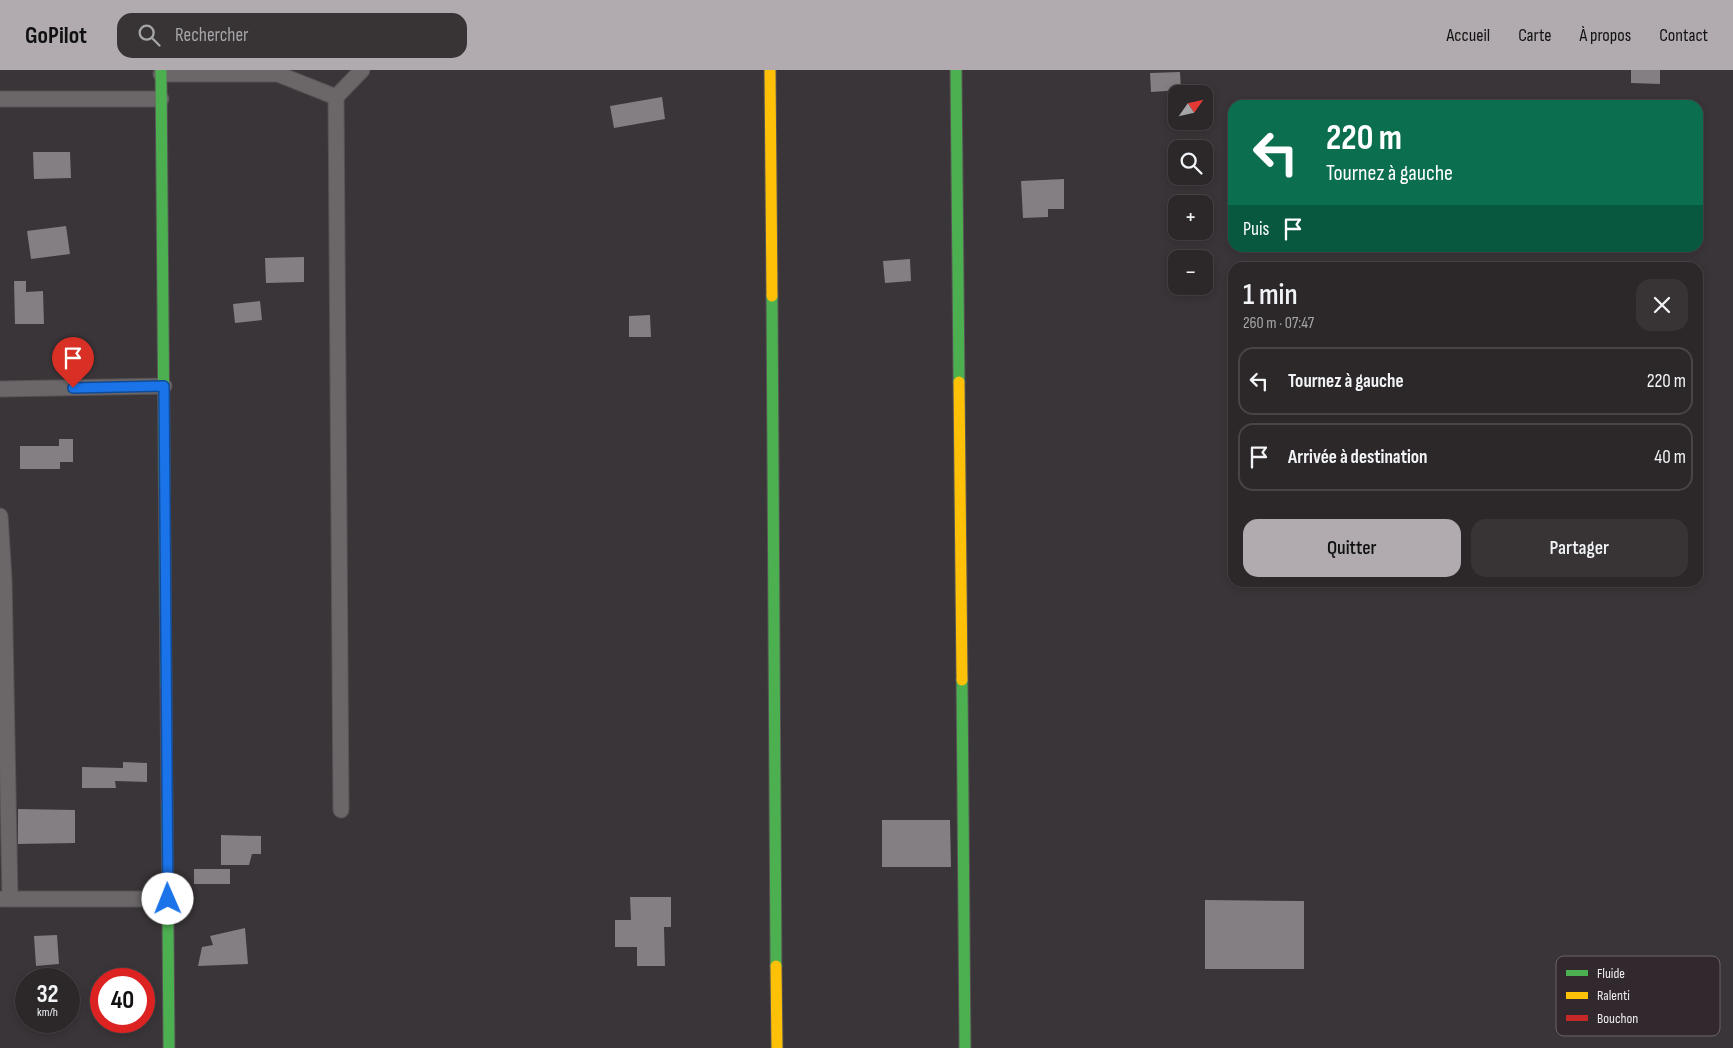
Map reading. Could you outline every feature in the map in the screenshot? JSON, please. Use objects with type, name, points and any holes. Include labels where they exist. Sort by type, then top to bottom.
[{"type":"street","points":[[341,810],[336,97],[362,70]]},
{"type":"street","points":[[770,70],[777,1048]]},
{"type":"street","points":[[956,70],[965,1048]]},
{"type":"street","points":[[170,1048],[161,72],[278,74],[336,97]]},
{"type":"street","points":[[0,99],[161,99]]},
{"type":"street","points":[[0,389],[164,386]]},
{"type":"street","points":[[0,516],[5,899],[168,899]]},
{"type":"building","points":[[1631,70],[1660,70],[1660,84],[1631,83]]},
{"type":"building","points":[[1180,72],[1181,85],[1168,85],[1168,91],[1151,92],[1150,73]]},
{"type":"building","points":[[662,97],[665,119],[614,128],[610,106]]},
{"type":"building","points":[[33,152],[70,152],[71,178],[34,179]]},
{"type":"building","points":[[1064,179],[1064,209],[1048,209],[1048,217],[1023,218],[1021,181]]},
{"type":"building","points":[[66,226],[70,254],[31,259],[27,231]]},
{"type":"building","points":[[304,257],[304,282],[266,283],[265,258]]},
{"type":"building","points":[[910,259],[911,281],[885,283],[883,261]]},
{"type":"building","points":[[14,281],[26,281],[26,292],[43,291],[44,324],[15,324]]},
{"type":"building","points":[[260,301],[262,320],[235,323],[233,304]]},
{"type":"building","points":[[650,315],[651,337],[629,337],[629,316]]},
{"type":"building","points":[[59,439],[73,439],[73,462],[60,462],[60,469],[20,469],[20,446],[59,446]]},
{"type":"building","points":[[123,762],[147,763],[147,782],[115,781],[116,788],[82,788],[82,767],[123,768]]},
{"type":"building","points":[[18,809],[75,810],[75,843],[18,844]]},
{"type":"building","points":[[882,820],[950,820],[951,867],[882,867]]},
{"type":"building","points":[[221,835],[261,836],[261,854],[252,854],[249,865],[221,865]]},
{"type":"building","points":[[194,869],[230,869],[230,884],[194,884]]},
{"type":"building","points":[[630,897],[671,897],[671,927],[664,927],[665,966],[637,966],[637,947],[615,947],[615,920],[631,920]]},
{"type":"building","points":[[1205,900],[1304,901],[1304,969],[1205,969]]},
{"type":"building","points":[[245,928],[248,964],[198,966],[202,947],[213,945],[210,936]]},
{"type":"building","points":[[57,935],[59,964],[36,966],[34,936]]},
{"type":"traffic: fast","points":[[161,70],[166,687]]},
{"type":"traffic: fast","points":[[956,70],[959,382]]},
{"type":"traffic: fast","points":[[772,296],[776,966]]},
{"type":"traffic: fast","points":[[962,680],[965,1048]]},
{"type":"traffic: fast","points":[[167,803],[169,1048]]},
{"type":"traffic: slow","points":[[770,70],[772,296]]},
{"type":"traffic: slow","points":[[959,382],[962,680]]},
{"type":"traffic: slow","points":[[776,966],[777,1048]]},
{"type":"traffic: jam","points":[[166,687],[167,803]]},
{"type":"route","points":[[73,388],[164,386],[168,899]]}]
